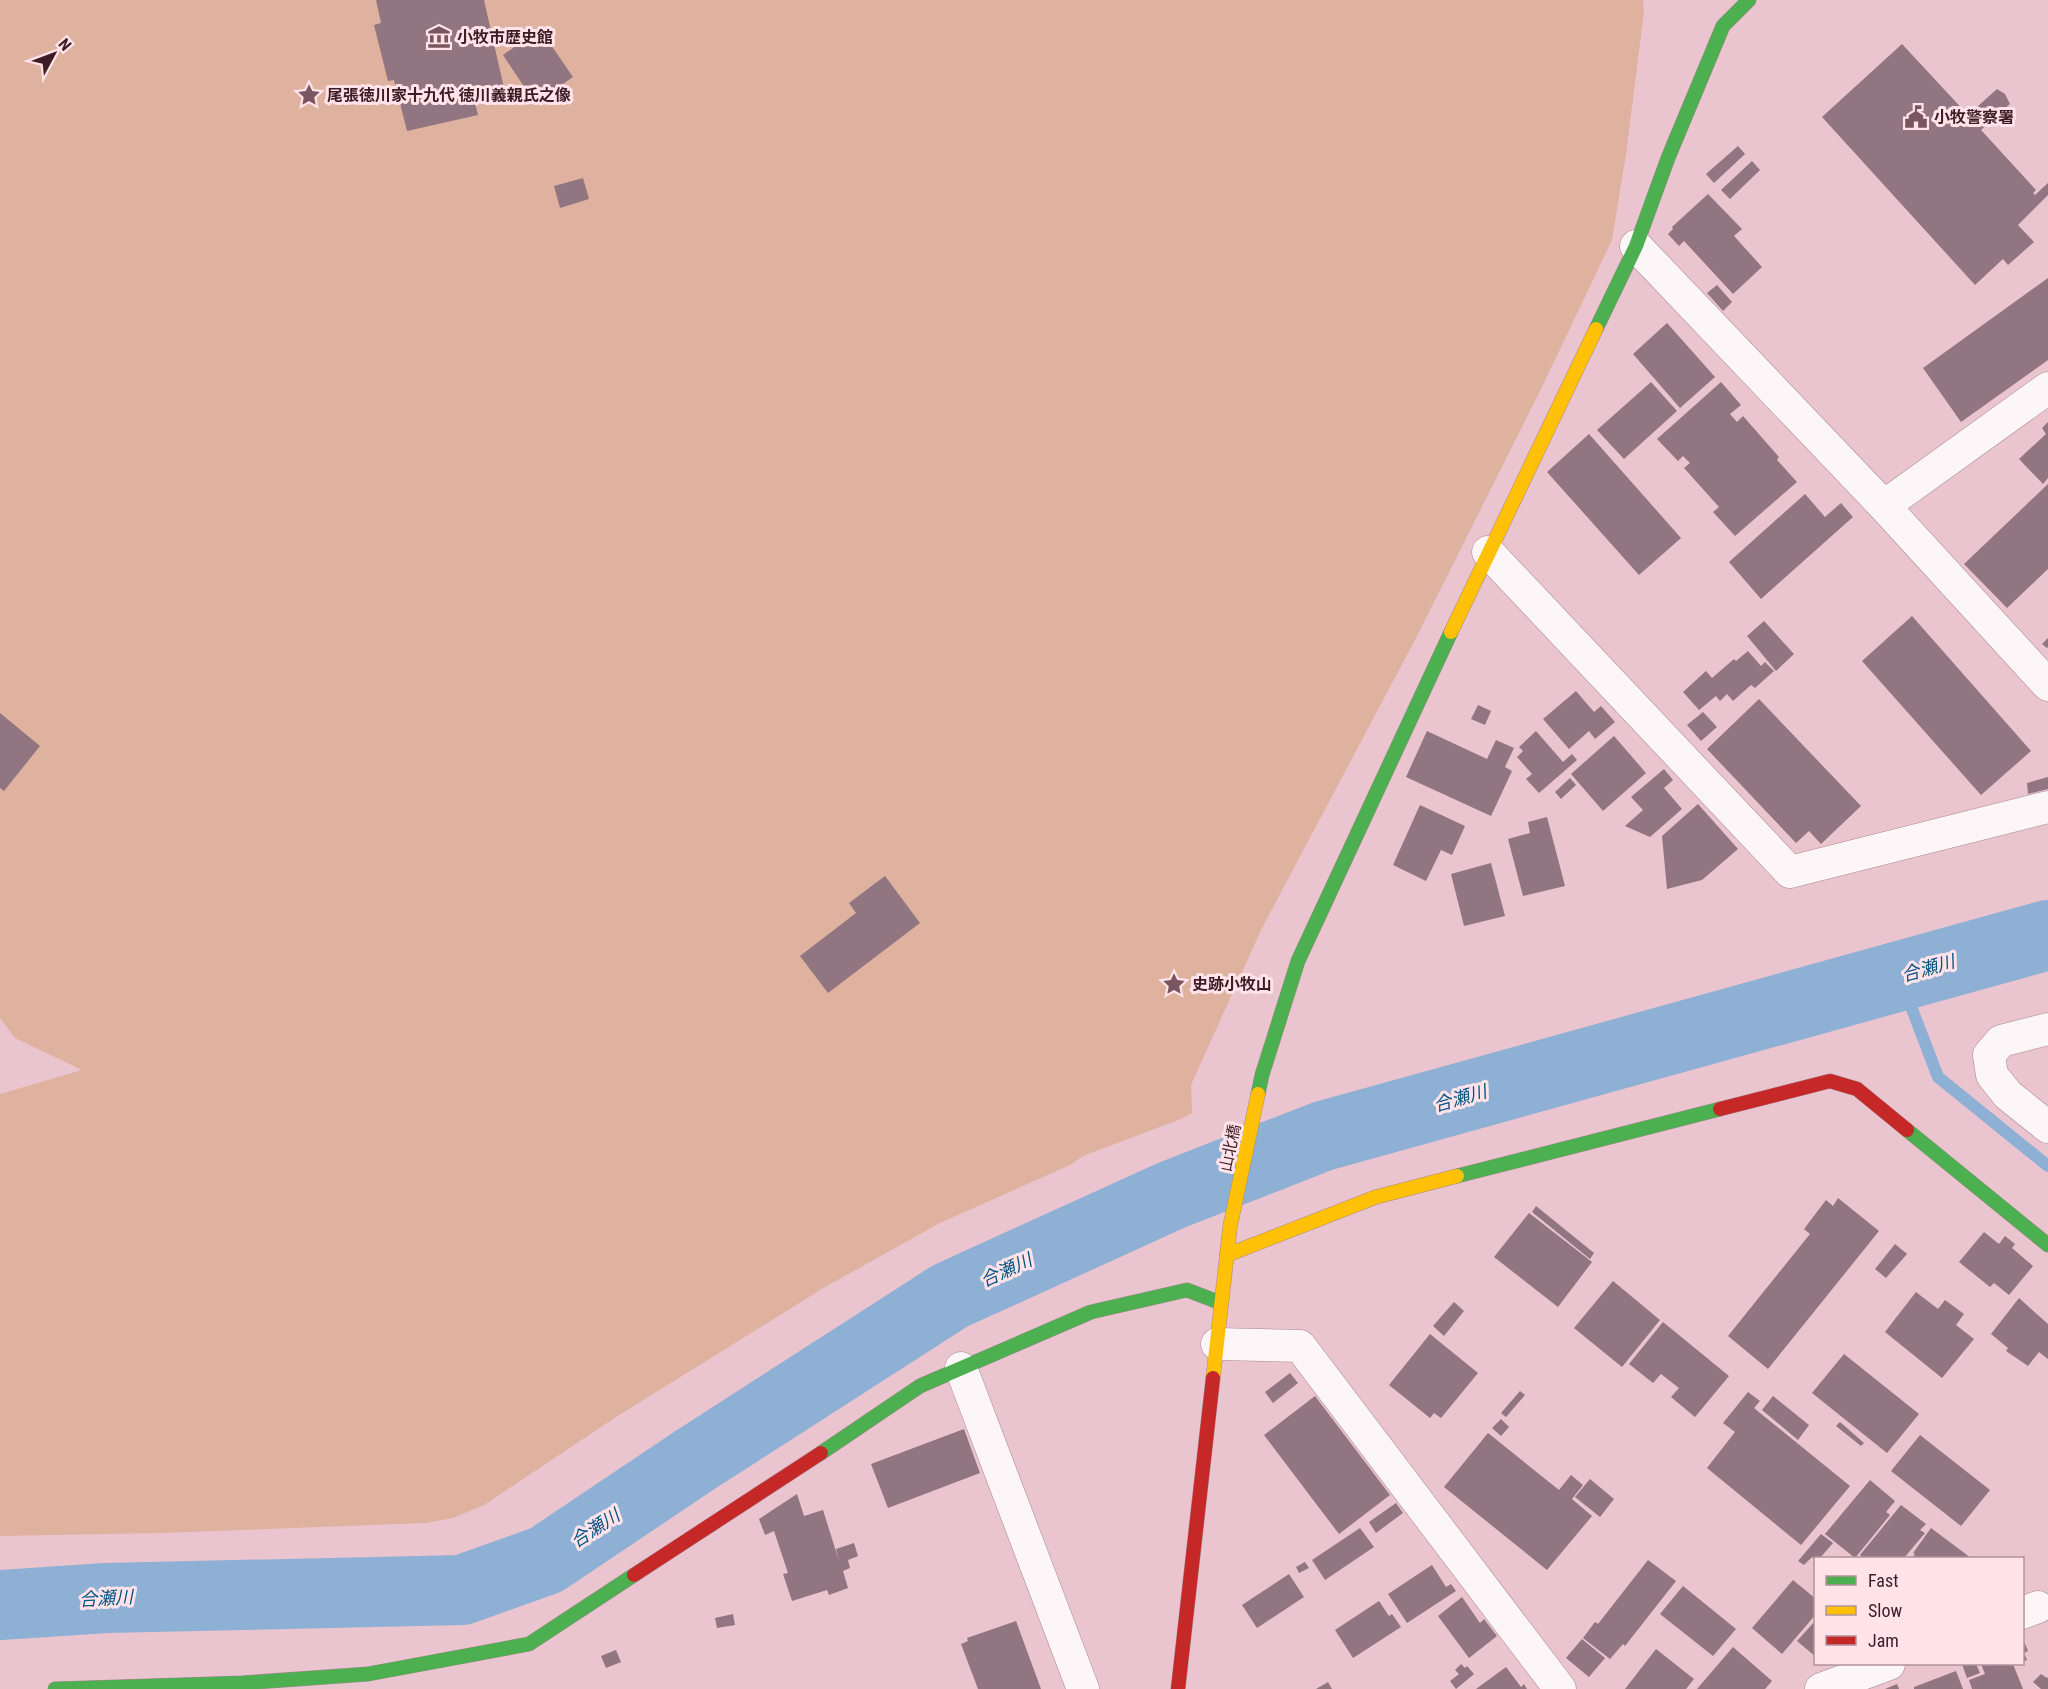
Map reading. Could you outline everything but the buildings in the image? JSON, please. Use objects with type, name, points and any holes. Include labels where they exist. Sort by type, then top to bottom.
[{"type":"street","name":"山北橋","points":[[1178,1689],[1230,1227],[1262,1075],[1298,961],[1488,552],[1636,246],[1668,158],[1723,26],[1749,0]]},
{"type":"street","points":[[1636,246],[1884,506],[2048,685]]},
{"type":"street","points":[[1884,506],[2048,388]]},
{"type":"street","points":[[1488,552],[1790,872],[2048,807]]},
{"type":"street","points":[[2048,1029],[2001,1041],[1989,1055],[1992,1075],[2008,1095],[2048,1127]]},
{"type":"street","points":[[1227,1255],[1376,1197],[1830,1082],[1857,1089],[2048,1245]]},
{"type":"street","points":[[55,1689],[242,1683],[371,1682],[529,1644],[830,1448],[920,1386],[1091,1312],[1187,1290],[1221,1303]]},
{"type":"street","points":[[1217,1344],[1300,1346],[1560,1689]]},
{"type":"street","points":[[961,1368],[1083,1689]]},
{"type":"street","points":[[1821,1689],[1886,1665]]},
{"type":"shaded area","points":[[0,0],[1643,0],[1644,11],[1626,154],[1612,240],[1541,389],[1417,636],[1261,930],[1191,1085],[1192,1113],[1083,1156],[1070,1165],[940,1223],[825,1287],[616,1417],[484,1505],[453,1518],[425,1523],[161,1533],[0,1536],[0,1094],[82,1070],[15,1038],[0,1018]]},
{"type":"waterway","name":"合瀬川","points":[[0,1605],[106,1598],[462,1590],[546,1560],[695,1460],[950,1296],[1172,1195],[1323,1136],[2048,935]]},
{"type":"waterway","points":[[1899,975],[1938,1077],[2048,1166]]},
{"type":"traffic: fast","points":[[1596,329],[1636,246],[1668,158],[1723,26],[1749,0]]},
{"type":"traffic: fast","points":[[1258,1094],[1298,961],[1451,632]]},
{"type":"traffic: fast","points":[[1457,1176],[1720,1109]]},
{"type":"traffic: fast","points":[[1907,1130],[2048,1245]]},
{"type":"traffic: fast","points":[[821,1453],[920,1386],[1091,1312],[1187,1290],[1221,1303]]},
{"type":"traffic: fast","points":[[55,1689],[242,1683],[368,1674],[529,1644],[634,1575]]},
{"type":"traffic: slow","points":[[1451,632],[1596,329]]},
{"type":"traffic: slow","points":[[1213,1378],[1230,1227],[1258,1094]]},
{"type":"traffic: slow","points":[[1227,1255],[1376,1197],[1457,1176]]},
{"type":"traffic: jam","points":[[1720,1109],[1830,1081],[1857,1089],[1907,1130]]},
{"type":"traffic: jam","points":[[1178,1689],[1213,1378]]},
{"type":"traffic: jam","points":[[634,1575],[821,1453]]},
{"type":"place","name":"小牧市歴史館","points":[[439,37]]},
{"type":"place","name":"尾張徳川家十九代 徳川義親氏之像","points":[[309,95]]},
{"type":"place","name":"小牧警察署","points":[[1916,117]]},
{"type":"place","name":"史跡小牧山","points":[[1174,984]]}]
